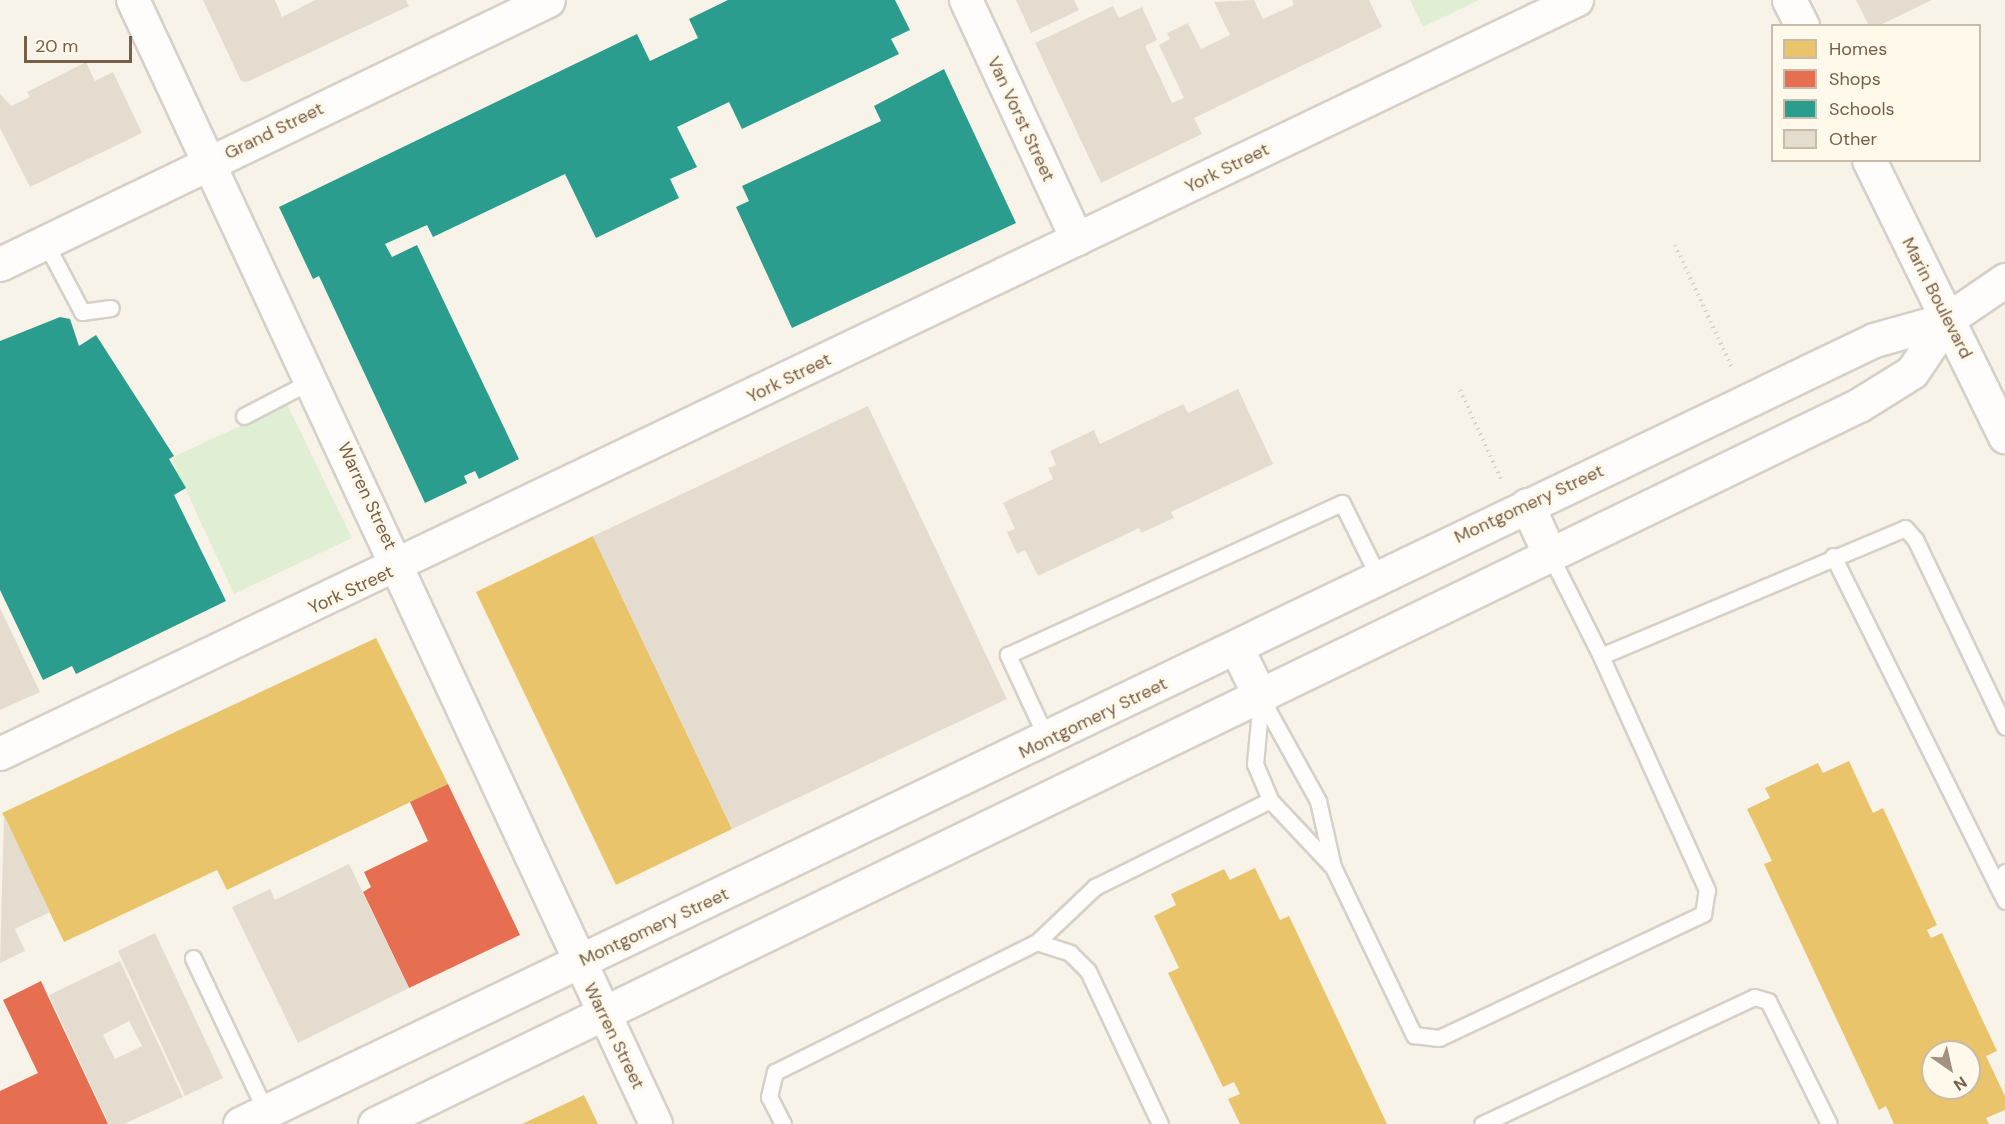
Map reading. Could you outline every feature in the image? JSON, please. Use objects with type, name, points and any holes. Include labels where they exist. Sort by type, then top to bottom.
[{"type":"street","name":"Warren Street","points":[[133,0],[313,380],[579,962],[656,1124]]},
{"type":"street","name":"Grand Street","points":[[0,264],[548,0]]},
{"type":"street","name":"Van Vorst Street","points":[[966,0],[1077,239]]},
{"type":"street","name":"York Street","points":[[0,754],[400,567],[1576,0]]},
{"type":"street","points":[[1790,0],[1801,24]]},
{"type":"street","name":"Marin Boulevard","points":[[1870,162],[1948,319],[1995,392],[2005,436]]},
{"type":"street","name":"Montgomery Street","points":[[253,1118],[1237,649],[1378,576],[1874,340],[1948,319],[2005,280]]},
{"type":"street","name":"Montgomery Street","points":[[375,1124],[1261,698],[1889,389],[1912,372],[1948,319]]},
{"type":"street","points":[[1527,505],[1550,555]]},
{"type":"street","points":[[1237,649],[1261,698]]},
{"type":"lane","points":[[45,242],[82,312],[111,308]]},
{"type":"lane","points":[[244,416],[313,380]]},
{"type":"lane","points":[[1047,739],[1008,655],[1342,502],[1378,576]]},
{"type":"lane","points":[[1601,657],[1833,556],[1905,528],[1916,539],[2005,727]]},
{"type":"lane","points":[[1261,698],[1318,801],[1333,867],[1414,1035],[1439,1038],[1703,914],[1707,890],[1601,657],[1550,555]]},
{"type":"lane","points":[[1833,556],[2001,878],[2005,901]]},
{"type":"lane","points":[[1261,698],[1255,764],[1270,800],[1333,867]]},
{"type":"lane","points":[[783,1124],[769,1096],[775,1072],[1037,942],[1095,887],[1270,800]]},
{"type":"lane","points":[[1037,942],[1070,953],[1088,971],[1160,1124]]},
{"type":"lane","points":[[194,958],[253,1118]]},
{"type":"lane","points":[[1482,1124],[1754,997],[1768,1001],[1829,1124]]},
{"type":"path","points":[[1675,245],[1732,368]]},
{"type":"path","points":[[1460,390],[1501,479]]},
{"type":"green space","points":[[1410,0],[1479,0],[1423,27]]},
{"type":"green space","points":[[287,404],[352,538],[234,594],[171,458]]},
{"type":"building: Homes","points":[[593,536],[732,829],[616,885],[476,592]]},
{"type":"building: Homes","points":[[376,638],[448,784],[227,890],[217,870],[64,942],[2,813]]},
{"type":"building: Homes","points":[[1849,761],[1873,813],[1883,808],[1937,925],[1927,930],[1931,938],[1942,933],[1997,1051],[1986,1056],[2005,1096],[2005,1110],[1986,1118],[1989,1124],[1894,1124],[1886,1106],[1879,1110],[1764,864],[1772,861],[1747,809],[1770,798],[1765,788],[1818,763],[1823,773]]},
{"type":"building: Homes","points":[[1255,868],[1280,920],[1289,916],[1387,1124],[1240,1124],[1228,1099],[1240,1094],[1234,1082],[1223,1087],[1168,973],[1179,968],[1154,916],[1176,905],[1171,894],[1224,869],[1230,880]]},
{"type":"building: Homes","points":[[584,1095],[598,1124],[522,1124]]},
{"type":"building: Shops","points":[[448,784],[520,935],[409,988],[363,892],[371,887],[364,872],[428,841],[410,802]]},
{"type":"building: Shops","points":[[41,981],[108,1124],[0,1124],[0,1091],[38,1073],[3,1000]]},
{"type":"building: Schools","points":[[728,0],[895,0],[910,30],[891,39],[899,54],[742,129],[729,102],[677,127],[697,167],[670,179],[679,198],[596,238],[565,174],[433,237],[427,225],[385,244],[392,257],[417,245],[519,459],[479,479],[475,471],[464,476],[467,483],[425,503],[319,276],[313,279],[279,207],[637,34],[650,61],[698,38],[689,19]]},
{"type":"building: Schools","points":[[944,69],[1016,223],[792,328],[736,207],[749,201],[742,186],[881,121],[874,106]]},
{"type":"building: Schools","points":[[60,317],[70,319],[79,346],[96,335],[174,456],[169,459],[186,488],[174,495],[226,601],[76,674],[72,666],[43,680],[0,590],[0,341]]},
{"type":"building: Other","points":[[203,0],[275,0],[282,17],[315,0],[406,0],[409,6],[247,82],[241,81]]},
{"type":"building: Other","points":[[1016,0],[1074,0],[1079,10],[1031,33]]},
{"type":"building: Other","points":[[1254,0],[1263,19],[1294,5],[1292,0],[1369,0],[1382,27],[1194,118],[1202,134],[1101,183],[1035,43],[1113,6],[1119,18],[1142,7],[1157,40],[1145,46],[1172,103],[1184,98],[1159,45],[1170,39],[1167,33],[1188,23],[1201,49],[1230,35],[1214,2]]},
{"type":"building: Other","points":[[1856,0],[1932,0],[1882,24],[1868,24]]},
{"type":"building: Other","points":[[86,62],[95,81],[113,72],[142,133],[30,187],[0,128],[0,94],[11,106],[30,97],[27,92]]},
{"type":"building: Other","points":[[1238,389],[1273,464],[1171,512],[1174,518],[1141,533],[1139,528],[1038,576],[1025,550],[1017,554],[1007,532],[1015,529],[1003,503],[1053,479],[1048,468],[1056,465],[1050,451],[1094,430],[1100,444],[1183,404],[1188,413]]},
{"type":"building: Other","points":[[868,406],[1007,699],[732,829],[593,536]]},
{"type":"building: Other","points":[[0,608],[40,692],[0,710]]},
{"type":"building: Other","points":[[4,815],[50,912],[15,929],[25,951],[0,963]]},
{"type":"building: Other","points":[[349,864],[409,988],[298,1043],[232,907],[270,889],[275,900]]},
{"type":"building: Other","points":[[155,933],[223,1078],[185,1096],[118,951]]},
{"type":"building: Other","points":[[120,961],[183,1097],[124,1124],[109,1124],[49,995]],"holes":[[[129,1021],[142,1046],[115,1059],[103,1035]]]}]
